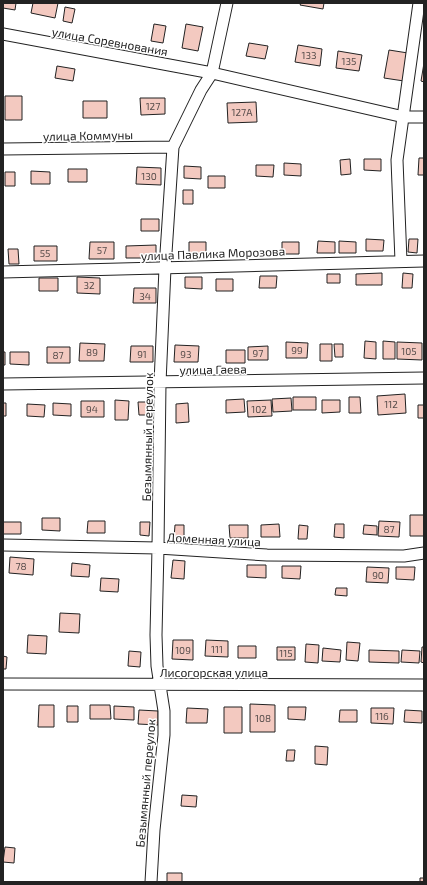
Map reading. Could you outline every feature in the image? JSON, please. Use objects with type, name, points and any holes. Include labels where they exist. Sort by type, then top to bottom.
[{"type":"street","name":"Безымянный переулок","points":[[151,882],[154,830],[164,735],[164,711],[157,666],[156,635],[160,383],[165,268],[173,147],[201,90],[212,73],[227,3]]},
{"type":"street","points":[[401,261],[396,160],[404,117],[419,3]]},
{"type":"street","name":"улица Соревнования","points":[[3,34],[212,73],[404,117],[424,117]]},
{"type":"street","name":"улица Коммуны","points":[[3,150],[173,147]]},
{"type":"street","name":"улица Павлика Морозова","points":[[3,272],[424,261]]},
{"type":"street","name":"улица Гаева","points":[[3,384],[160,383],[424,378]]},
{"type":"street","name":"Доменная улица","points":[[3,545],[158,548],[267,555],[404,556],[424,552]]},
{"type":"street","name":"Лисогорская улица","points":[[3,684],[424,685]]},
{"type":"building","points":[[3,3],[16,3],[15,10],[3,8]]},
{"type":"building","points":[[33,3],[58,3],[55,18],[31,13]]},
{"type":"building","points":[[301,3],[324,3],[323,9],[300,5]]},
{"type":"building","points":[[65,7],[75,9],[72,23],[63,21]]},
{"type":"building","points":[[154,24],[166,26],[163,43],[151,41]]},
{"type":"building","points":[[186,24],[203,27],[198,51],[182,48]]},
{"type":"building","points":[[249,43],[268,46],[265,59],[246,56]]},
{"type":"building","points":[[298,45],[322,49],[320,66],[295,62]]},
{"type":"building","points":[[389,50],[408,53],[404,81],[384,78]]},
{"type":"building","points":[[338,51],[362,55],[359,71],[336,68]]},
{"type":"building","points":[[424,63],[424,82],[421,81]]},
{"type":"building","points":[[57,66],[75,69],[73,81],[55,78]]},
{"type":"building","points":[[5,96],[22,96],[22,120],[5,120]]},
{"type":"building","points":[[140,98],[165,98],[165,114],[141,115]]},
{"type":"building","points":[[83,101],[107,101],[107,118],[83,118]]},
{"type":"building","points":[[256,102],[257,122],[228,123],[227,103]]},
{"type":"building","points":[[419,158],[424,158],[424,175],[418,175]]},
{"type":"building","points":[[350,159],[351,174],[341,175],[340,160]]},
{"type":"building","points":[[364,159],[381,159],[381,171],[364,170]]},
{"type":"building","points":[[284,163],[301,164],[301,176],[284,175]]},
{"type":"building","points":[[256,165],[274,165],[273,177],[256,176]]},
{"type":"building","points":[[184,166],[201,167],[201,179],[184,178]]},
{"type":"building","points":[[137,167],[161,168],[161,185],[136,184]]},
{"type":"building","points":[[68,169],[87,169],[87,182],[68,182]]},
{"type":"building","points":[[31,171],[50,172],[50,184],[31,184]]},
{"type":"building","points":[[5,172],[15,172],[15,186],[5,186]]},
{"type":"building","points":[[208,176],[225,176],[225,188],[208,188]]},
{"type":"building","points":[[183,190],[193,190],[193,204],[183,204]]},
{"type":"building","points":[[141,219],[159,219],[159,231],[141,231]]},
{"type":"building","points":[[366,239],[384,240],[383,251],[366,251]]},
{"type":"building","points":[[409,239],[418,239],[417,253],[408,252]]},
{"type":"building","points":[[318,241],[335,242],[335,253],[317,253]]},
{"type":"building","points":[[339,241],[356,242],[356,253],[339,253]]},
{"type":"building","points":[[90,242],[114,242],[114,259],[89,259]]},
{"type":"building","points":[[189,242],[206,242],[206,254],[189,254]]},
{"type":"building","points":[[282,242],[299,242],[299,254],[282,254]]},
{"type":"building","points":[[156,245],[156,258],[126,258],[126,246]]},
{"type":"building","points":[[34,246],[57,246],[57,261],[34,261]]},
{"type":"building","points":[[8,249],[18,249],[19,264],[9,264]]},
{"type":"building","points":[[382,273],[382,285],[356,285],[356,274]]},
{"type":"building","points":[[403,273],[413,274],[412,288],[402,288]]},
{"type":"building","points":[[327,274],[340,274],[340,283],[327,283]]},
{"type":"building","points":[[260,276],[277,276],[276,288],[259,288]]},
{"type":"building","points":[[77,277],[100,278],[100,294],[77,293]]},
{"type":"building","points":[[185,277],[202,277],[202,289],[185,288]]},
{"type":"building","points":[[39,278],[58,278],[58,291],[39,291]]},
{"type":"building","points":[[216,279],[233,279],[233,291],[216,291]]},
{"type":"building","points":[[134,288],[156,288],[156,303],[133,303]]},
{"type":"building","points":[[365,341],[376,342],[376,359],[364,358]]},
{"type":"building","points":[[383,341],[395,342],[395,359],[383,359]]},
{"type":"building","points":[[286,342],[308,343],[307,358],[286,358]]},
{"type":"building","points":[[397,342],[422,343],[422,360],[397,359]]},
{"type":"building","points":[[80,343],[105,344],[104,361],[79,361]]},
{"type":"building","points":[[320,344],[332,344],[332,361],[320,361]]},
{"type":"building","points":[[334,344],[343,344],[343,357],[335,357]]},
{"type":"building","points":[[175,345],[199,346],[198,362],[174,362]]},
{"type":"building","points":[[131,346],[153,346],[153,362],[130,362]]},
{"type":"building","points":[[268,346],[268,360],[248,360],[248,347]]},
{"type":"building","points":[[47,347],[70,347],[70,363],[47,363]]},
{"type":"building","points":[[226,350],[245,350],[245,363],[226,363]]},
{"type":"building","points":[[3,352],[5,352],[5,365],[3,365]]},
{"type":"building","points":[[10,352],[29,352],[29,365],[10,364]]},
{"type":"building","points":[[405,394],[406,413],[378,415],[377,396]]},
{"type":"building","points":[[293,397],[316,397],[316,410],[293,410]]},
{"type":"building","points":[[349,397],[360,397],[361,413],[349,413]]},
{"type":"building","points":[[291,398],[292,411],[273,412],[272,399]]},
{"type":"building","points":[[244,399],[245,412],[226,413],[226,400]]},
{"type":"building","points":[[115,400],[129,401],[128,420],[115,420]]},
{"type":"building","points":[[271,400],[272,416],[248,417],[247,401]]},
{"type":"building","points":[[322,400],[340,400],[340,412],[322,413]]},
{"type":"building","points":[[81,401],[104,401],[104,417],[81,417]]},
{"type":"building","points":[[138,402],[147,402],[148,415],[139,415]]},
{"type":"building","points":[[3,403],[6,403],[6,416],[3,416]]},
{"type":"building","points":[[53,403],[71,404],[71,416],[53,415]]},
{"type":"building","points":[[188,403],[189,422],[176,423],[176,404]]},
{"type":"building","points":[[27,404],[45,405],[44,417],[27,416]]},
{"type":"building","points":[[418,405],[424,405],[424,418],[418,418]]},
{"type":"building","points":[[410,515],[424,515],[424,536],[410,536]]},
{"type":"building","points":[[42,518],[60,518],[60,531],[42,530]]},
{"type":"building","points":[[88,521],[105,521],[105,533],[87,533]]},
{"type":"building","points":[[379,521],[400,522],[399,537],[378,536]]},
{"type":"building","points":[[3,522],[21,522],[21,534],[3,534]]},
{"type":"building","points":[[140,522],[150,522],[149,536],[140,535]]},
{"type":"building","points":[[279,524],[280,537],[261,537],[261,525]]},
{"type":"building","points":[[335,524],[344,524],[344,538],[334,537]]},
{"type":"building","points":[[175,525],[184,525],[184,539],[174,538]]},
{"type":"building","points":[[229,525],[248,525],[248,538],[230,538]]},
{"type":"building","points":[[299,525],[308,526],[307,539],[298,539]]},
{"type":"building","points":[[364,525],[377,526],[377,535],[363,534]]},
{"type":"building","points":[[10,557],[34,559],[33,575],[9,573]]},
{"type":"building","points":[[173,560],[185,561],[184,579],[171,578]]},
{"type":"building","points":[[72,563],[90,565],[89,577],[71,576]]},
{"type":"building","points":[[247,565],[266,565],[266,578],[247,577]]},
{"type":"building","points":[[282,566],[301,566],[300,579],[282,578]]},
{"type":"building","points":[[367,567],[389,568],[388,583],[366,582]]},
{"type":"building","points":[[396,567],[415,567],[414,580],[396,579]]},
{"type":"building","points":[[101,578],[119,579],[118,592],[100,591]]},
{"type":"building","points":[[336,588],[347,588],[347,596],[335,595]]},
{"type":"building","points":[[60,613],[80,614],[79,633],[59,632]]},
{"type":"building","points":[[28,635],[47,636],[46,654],[27,653]]},
{"type":"building","points":[[173,640],[193,640],[193,660],[172,659]]},
{"type":"building","points":[[206,640],[228,641],[228,657],[205,656]]},
{"type":"building","points":[[347,642],[360,643],[358,661],[346,660]]},
{"type":"building","points":[[306,644],[319,645],[318,663],[305,662]]},
{"type":"building","points":[[238,646],[256,646],[256,658],[238,658]]},
{"type":"building","points":[[277,647],[295,647],[295,660],[277,660]]},
{"type":"building","points":[[422,647],[424,647],[424,663],[421,662]]},
{"type":"building","points":[[323,648],[341,650],[340,662],[322,661]]},
{"type":"building","points":[[369,650],[399,651],[399,663],[369,662]]},
{"type":"building","points":[[402,650],[420,651],[419,663],[401,662]]},
{"type":"building","points":[[129,651],[141,652],[140,667],[128,666]]},
{"type":"building","points":[[3,656],[7,657],[6,669],[3,669]]},
{"type":"building","points":[[250,704],[275,705],[275,732],[250,732]]},
{"type":"building","points":[[39,705],[54,705],[54,727],[38,727]]},
{"type":"building","points":[[90,705],[110,705],[111,719],[90,719]]},
{"type":"building","points":[[67,706],[78,706],[78,722],[67,722]]},
{"type":"building","points":[[114,706],[134,707],[134,720],[114,719]]},
{"type":"building","points":[[224,707],[242,707],[242,733],[224,733]]},
{"type":"building","points":[[288,707],[306,707],[305,720],[288,719]]},
{"type":"building","points":[[187,708],[208,709],[207,723],[186,723]]},
{"type":"building","points":[[371,708],[394,708],[393,724],[371,723]]},
{"type":"building","points":[[139,710],[158,711],[158,725],[138,724]]},
{"type":"building","points":[[340,710],[357,710],[357,722],[339,722]]},
{"type":"building","points":[[405,710],[422,711],[422,723],[404,722]]},
{"type":"building","points":[[315,746],[328,747],[327,765],[315,764]]},
{"type":"building","points":[[287,750],[295,750],[294,761],[286,761]]},
{"type":"building","points":[[182,795],[197,796],[196,807],[181,806]]},
{"type":"building","points":[[5,847],[15,848],[14,863],[3,862]]},
{"type":"building","points":[[167,873],[182,873],[182,882],[167,882]]},
{"type":"building","points":[[420,878],[424,878],[424,882],[420,882]]}]
